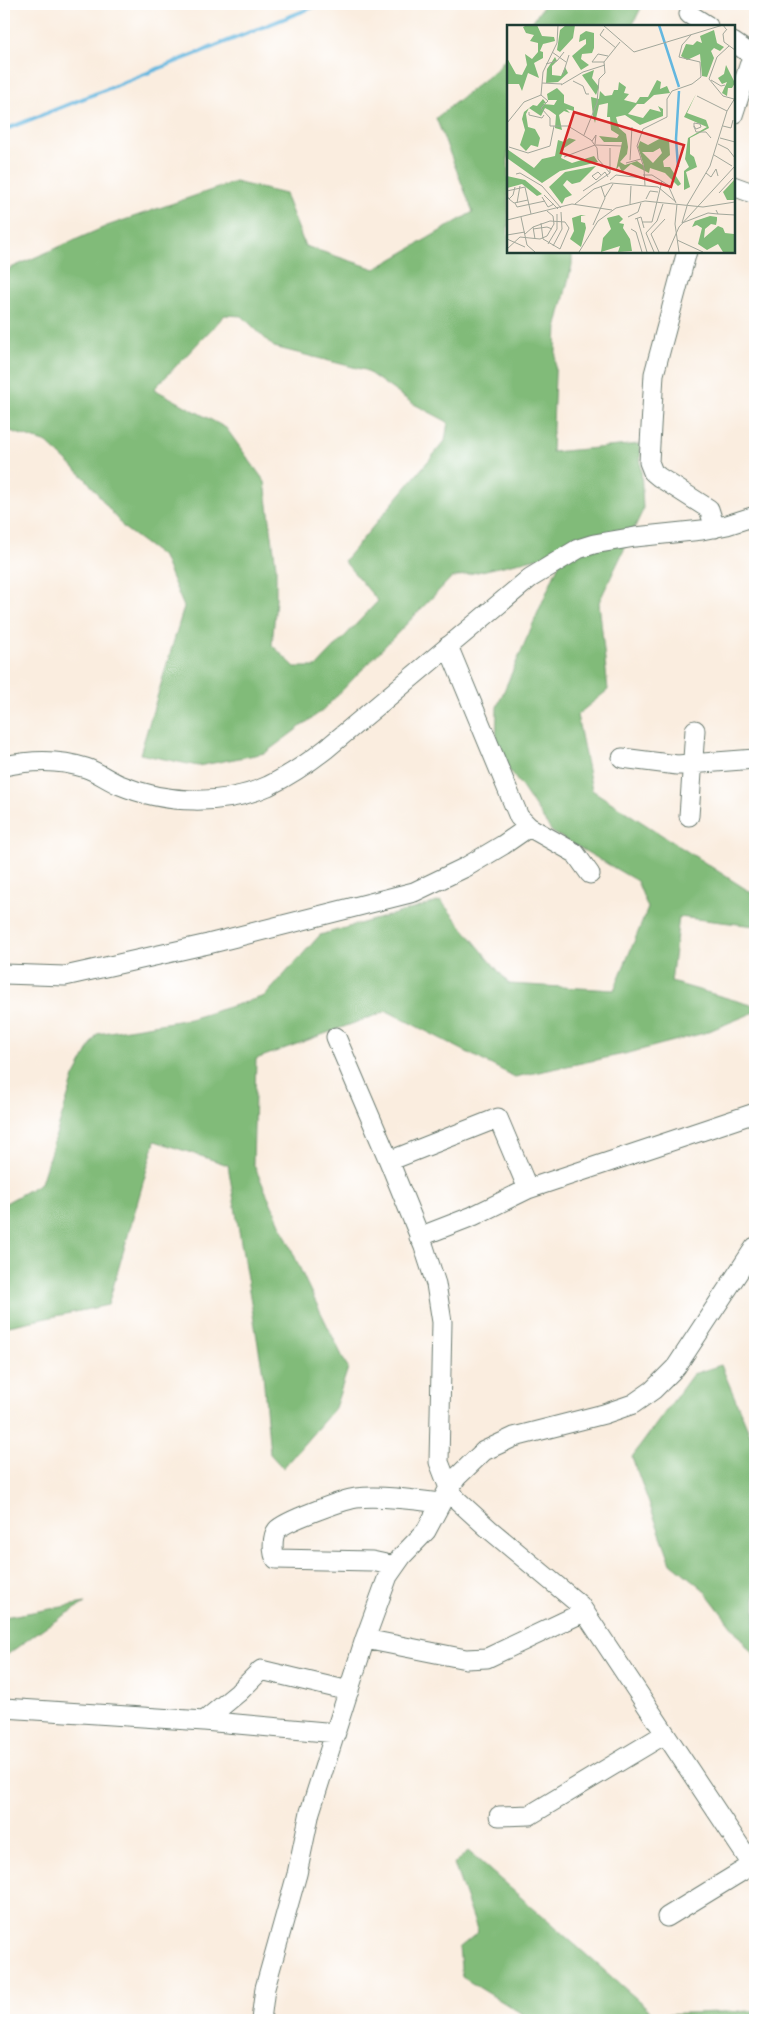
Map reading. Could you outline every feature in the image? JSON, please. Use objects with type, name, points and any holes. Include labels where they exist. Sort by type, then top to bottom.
[{"type":"street","points":[[689,14],[706,25]]},
{"type":"street","points":[[734,43],[755,56],[749,66],[734,112]]},
{"type":"street","points":[[734,186],[755,194]]},
{"type":"street","points":[[687,252],[654,374],[648,462],[653,472],[659,477],[709,509],[715,528]]},
{"type":"street","points":[[4,766],[24,762],[56,761],[87,768],[120,785],[174,798],[210,799],[249,793],[290,774],[326,749],[530,578],[578,549],[594,544],[636,537],[715,528],[755,516]]},
{"type":"street","points":[[448,646],[519,817],[529,827],[575,853],[590,874]]},
{"type":"street","points":[[688,816],[695,730]]},
{"type":"street","points":[[622,758],[677,765],[755,759]]},
{"type":"street","points":[[4,974],[65,976],[208,944],[414,892],[466,867],[529,827]]},
{"type":"street","points":[[336,1037],[389,1161],[436,1284],[442,1322],[439,1462],[445,1496]]},
{"type":"street","points":[[419,1237],[473,1216],[528,1190],[755,1113]]},
{"type":"street","points":[[389,1161],[498,1118],[528,1190]]},
{"type":"street","points":[[260,2020],[265,1988],[297,1874],[310,1812],[381,1592],[394,1566],[426,1530],[458,1477],[484,1451],[514,1437],[604,1414],[632,1404],[653,1390],[676,1367],[755,1246]]},
{"type":"street","points":[[394,1566],[372,1561],[276,1560],[273,1551],[275,1533],[278,1529],[297,1520],[351,1499],[445,1496],[456,1499],[580,1605],[754,1867],[667,1917]]},
{"type":"street","points":[[365,1639],[466,1659],[487,1658],[584,1612]]},
{"type":"street","points":[[204,1721],[238,1693],[261,1670],[349,1691]]},
{"type":"street","points":[[4,1708],[204,1721],[336,1733]]},
{"type":"street","points":[[499,1816],[530,1814],[665,1734]]},
{"type":"green space","points":[[545,4],[643,4],[632,25],[530,25]]},
{"type":"green space","points":[[507,56],[507,252],[572,252],[572,265],[557,325],[552,452],[640,444],[643,510],[599,602],[608,690],[577,715],[592,790],[755,895],[755,926],[679,917],[671,982],[755,1006],[755,1012],[704,1033],[629,1053],[515,1077],[387,1011],[256,1059],[253,1163],[307,1284],[348,1368],[335,1408],[283,1468],[270,1454],[263,1374],[228,1165],[155,1141],[108,1305],[4,1327],[4,1204],[41,1183],[74,1077],[97,1034],[190,1019],[265,996],[320,935],[441,901],[509,984],[614,990],[648,908],[637,881],[552,832],[522,787],[496,753],[497,707],[564,552],[451,578],[323,710],[265,753],[198,766],[140,754],[184,607],[163,557],[124,528],[86,479],[47,443],[4,429],[4,271],[107,226],[235,182],[285,194],[305,246],[375,269],[473,212],[436,118],[496,70]],"holes":[[[225,315],[242,316],[274,347],[365,370],[412,403],[448,422],[445,441],[344,561],[378,601],[316,667],[295,667],[272,645],[276,600],[276,567],[265,482],[226,428],[154,389]]]},
{"type":"green space","points":[[721,1365],[755,1446],[755,1657],[703,1589],[671,1563],[632,1457],[693,1374]]},
{"type":"green space","points":[[85,1603],[45,1627],[4,1657],[4,1617]]},
{"type":"green space","points":[[468,1851],[654,2014],[755,2011],[755,2020],[532,2020],[462,1977],[459,1948],[478,1932],[454,1864]]},
{"type":"waterway","points":[[4,130],[321,4]]}]
